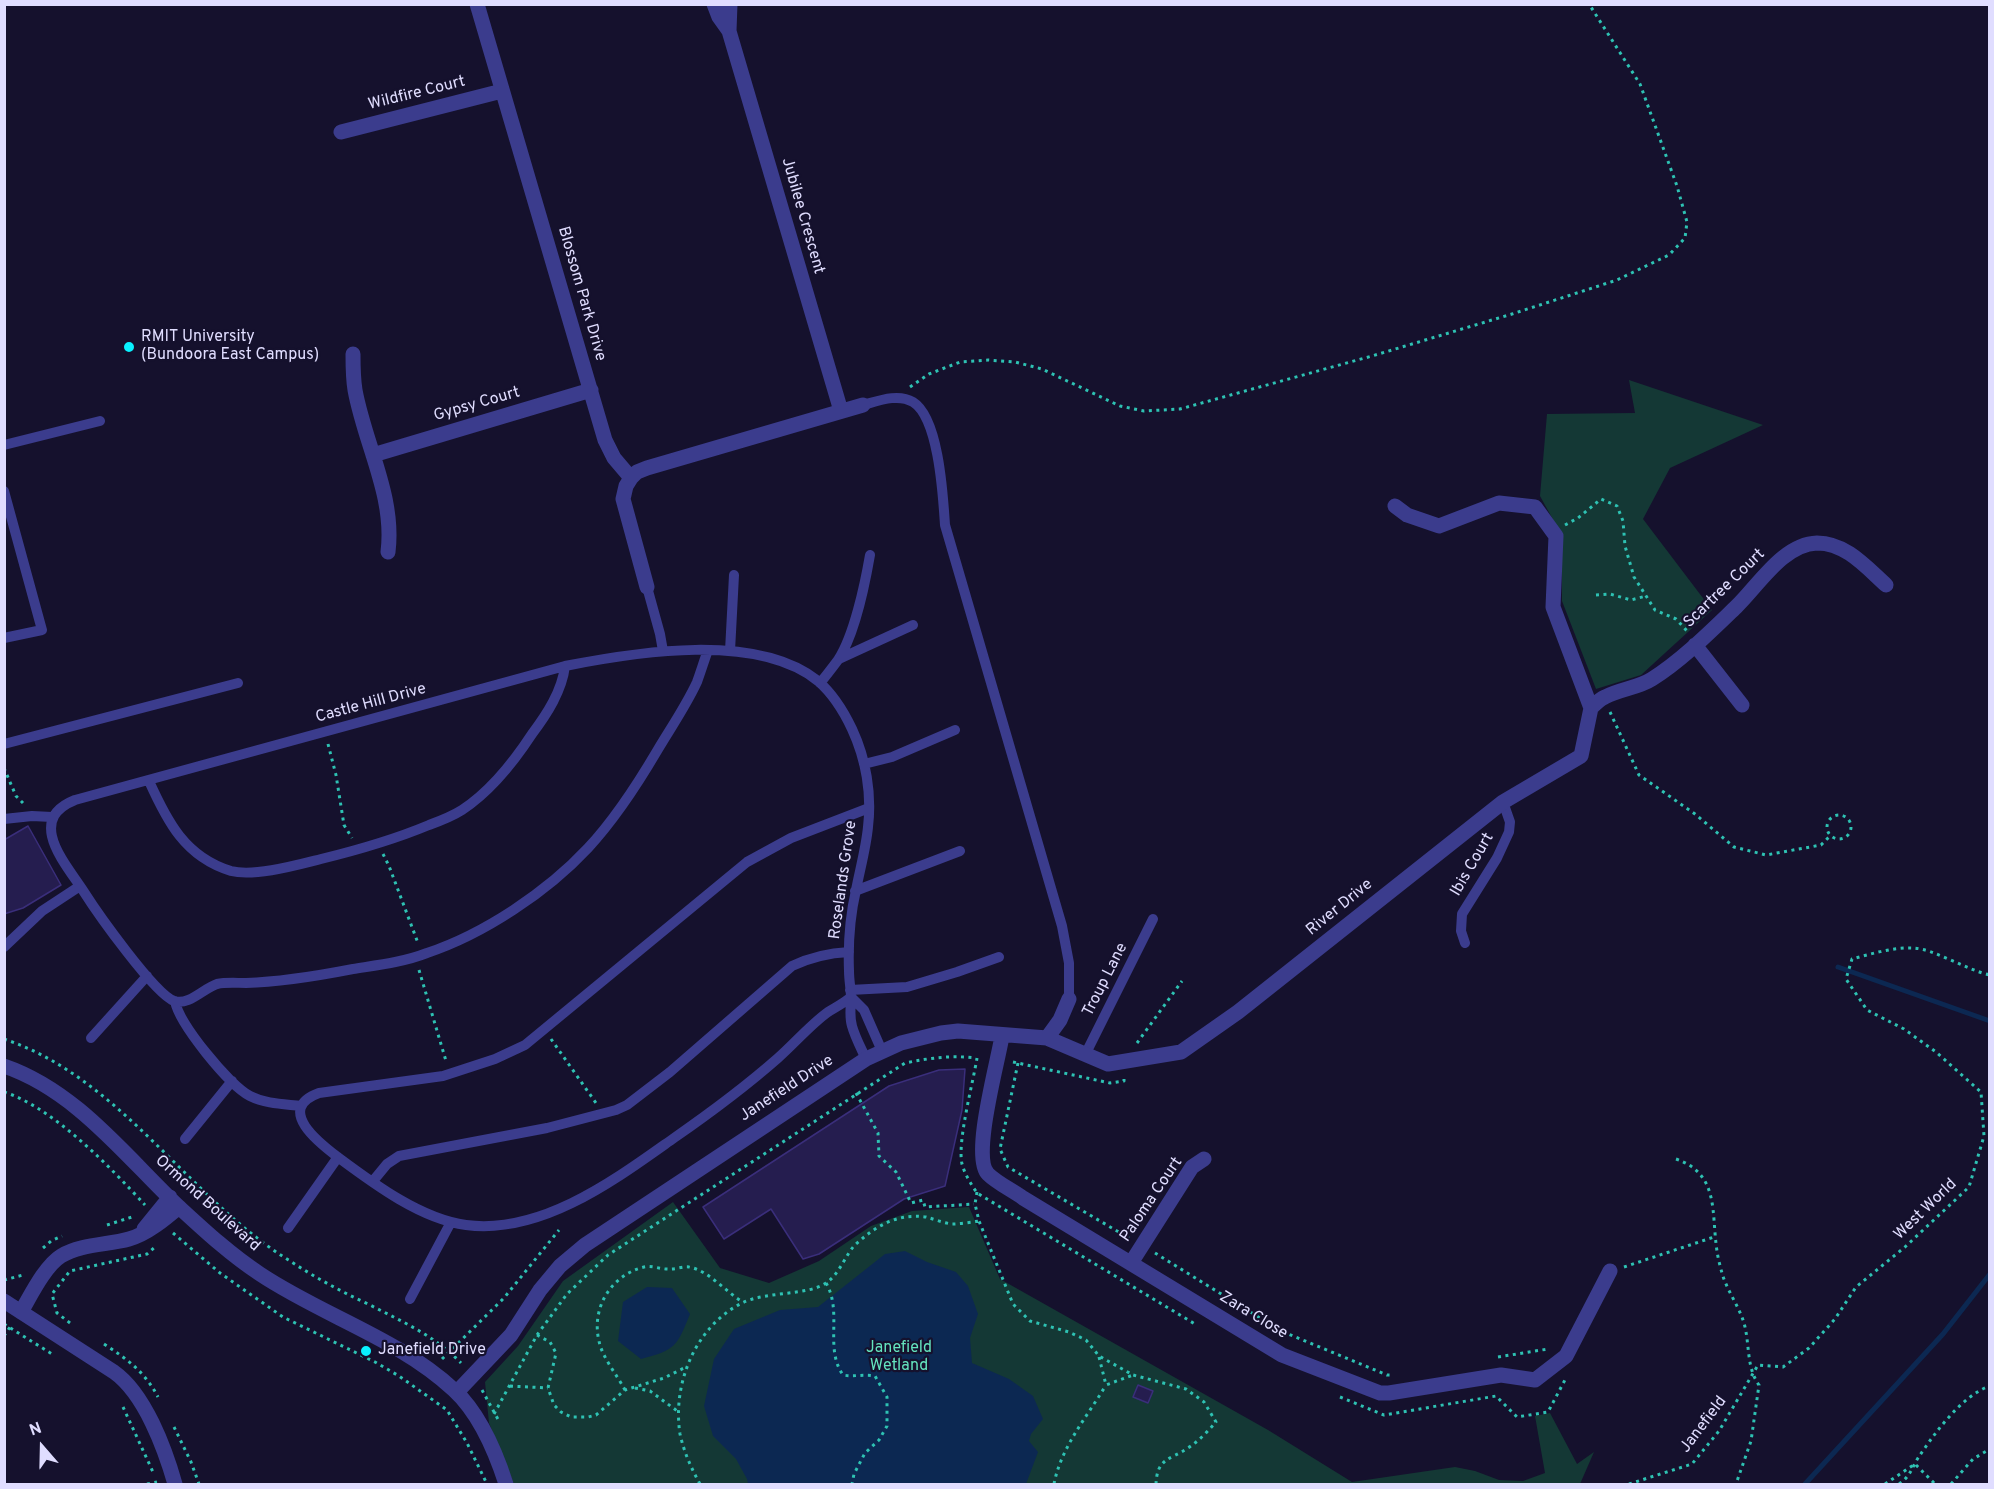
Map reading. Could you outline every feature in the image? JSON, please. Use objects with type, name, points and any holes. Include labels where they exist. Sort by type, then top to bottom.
[{"type":"street","name":"Blossom Park Drive","points":[[477,4],[608,449],[631,478]]},
{"type":"street","name":"Jubilee Crescent","points":[[714,4],[719,17],[729,31],[841,411]]},
{"type":"street","name":"Jubilee Crescent","points":[[729,31],[730,4]]},
{"type":"street","name":"Wildfire Court","points":[[341,132],[502,91]]},
{"type":"street","points":[[353,354],[354,388],[386,501],[390,536],[388,552]]},
{"type":"street","name":"Gypsy Court","points":[[373,455],[591,390]]},
{"type":"street","points":[[647,587],[623,500],[626,486],[637,472],[863,405]]},
{"type":"street","points":[[1395,506],[1407,515],[1439,526],[1499,503],[1535,507],[1556,536],[1553,607],[1591,708]]},
{"type":"street","name":"Scartree Court","points":[[1591,708],[1604,697],[1651,680],[1737,606],[1783,558],[1800,548],[1816,543],[1848,551],[1886,585]]},
{"type":"street","points":[[1696,643],[1742,705]]},
{"type":"street","name":"River Drive","points":[[1067,1048],[1108,1064],[1181,1052],[1238,1012],[1503,802],[1581,756],[1591,708]]},
{"type":"street","points":[[1047,1038],[1060,1020],[1069,999]]},
{"type":"street","name":"Janefield Drive","points":[[457,1392],[511,1335],[540,1290],[560,1266],[585,1245],[866,1059],[901,1043],[958,1031],[1047,1038],[1067,1048]]},
{"type":"street","name":"Zara Close","points":[[1002,1036],[981,1139],[983,1163],[987,1173],[1023,1198],[1282,1355],[1380,1393],[1502,1375],[1534,1380],[1566,1356],[1610,1271]]},
{"type":"street","name":"Ormond Boulevard","points":[[4,1066],[44,1086],[69,1103],[121,1148],[174,1202],[223,1246],[260,1275],[402,1350],[433,1371],[457,1392]]},
{"type":"street","name":"Paloma Court","points":[[1131,1263],[1192,1167],[1204,1159]]},
{"type":"street","points":[[21,1312],[50,1267],[61,1256],[127,1239],[142,1232],[161,1222],[174,1202]]},
{"type":"street","points":[[4,1301],[124,1379],[134,1391],[156,1433],[175,1485]]},
{"type":"street","points":[[457,1392],[485,1433],[497,1456],[506,1485]]},
{"type":"street","points":[[156,1433],[177,1462],[186,1485]]},
{"type":"lane","points":[[863,405],[897,397],[913,402],[926,418],[934,440],[941,472],[945,525],[1062,926],[1069,963],[1069,999]]},
{"type":"lane","points":[[4,445],[100,421]]},
{"type":"lane","points":[[4,491],[42,630],[4,639]]},
{"type":"lane","points":[[820,683],[839,659],[862,595],[870,555]]},
{"type":"lane","points":[[730,651],[734,575]]},
{"type":"lane","points":[[647,587],[663,651]]},
{"type":"lane","points":[[839,659],[913,625]]},
{"type":"lane","points":[[4,819],[32,816],[52,817],[50,830],[52,836],[61,857],[80,886],[113,934],[147,976],[164,994],[175,1001],[184,1002],[216,985],[298,979],[421,955],[476,932],[501,917],[557,878],[590,846],[648,765],[696,682],[708,650]]},
{"type":"lane","name":"Roselands Grove","points":[[708,650],[753,654],[787,664],[804,672],[820,683],[840,706],[848,722],[864,764],[869,808],[866,844],[855,891],[849,952],[849,1014],[866,1059]]},
{"type":"lane","name":"Castle Hill Drive","points":[[52,817],[59,807],[75,800],[565,666],[628,654],[708,650]]},
{"type":"lane","points":[[149,781],[165,814],[185,845],[205,859],[233,871],[248,872],[291,866],[375,845],[447,818],[460,811],[485,791],[510,765],[538,726],[561,686],[565,666]]},
{"type":"lane","points":[[4,744],[238,682]]},
{"type":"lane","points":[[864,764],[892,757],[955,730]]},
{"type":"lane","name":"Ibis Court","points":[[1465,943],[1461,931],[1462,914],[1497,858],[1509,832],[1510,822],[1503,802]]},
{"type":"lane","points":[[869,808],[791,838],[747,862],[525,1045],[510,1053],[450,1074],[327,1091],[313,1095],[301,1106],[300,1116],[310,1133],[338,1157],[408,1204],[451,1222],[480,1226],[518,1221],[557,1210],[595,1192],[725,1101],[779,1057],[850,993],[907,987],[999,957]]},
{"type":"lane","points":[[855,891],[960,850]]},
{"type":"lane","points":[[4,946],[42,911],[80,886]]},
{"type":"lane","name":"Troup Lane","points":[[1085,1055],[1154,920]]},
{"type":"lane","points":[[373,1181],[387,1164],[399,1156],[490,1140],[601,1115],[627,1105],[670,1072],[792,966],[809,958],[829,953],[849,952]]},
{"type":"lane","points":[[91,1038],[147,976]]},
{"type":"lane","points":[[850,993],[864,1010],[882,1051]]},
{"type":"lane","points":[[175,1001],[187,1028],[242,1090],[257,1099],[301,1106]]},
{"type":"lane","points":[[185,1139],[232,1081]]},
{"type":"lane","points":[[288,1228],[338,1157]]},
{"type":"lane","points":[[410,1299],[451,1222]]},
{"type":"path","points":[[897,397],[929,374],[960,362],[988,360],[1015,362],[1042,369],[1120,406],[1144,411],[1180,409],[1523,311],[1617,280],[1669,255],[1685,237],[1687,222],[1677,186],[1640,84],[1589,4]]},
{"type":"path","points":[[1552,531],[1578,518],[1601,499],[1617,506],[1623,521],[1625,546],[1634,577],[1655,610],[1676,619],[1696,643]]},
{"type":"path","points":[[1596,595],[1610,594],[1631,600],[1646,596]]},
{"type":"path","points":[[1604,697],[1639,775],[1695,814],[1734,847],[1766,855],[1821,845],[1831,835]]},
{"type":"path","points":[[325,732],[336,775],[344,825],[360,849]]},
{"type":"path","points":[[4,768],[16,796],[28,807],[32,816]]},
{"type":"path","points":[[1842,816],[1849,820],[1851,828],[1847,836],[1839,839],[1831,835],[1828,824],[1833,817],[1842,816]]},
{"type":"path","points":[[375,845],[389,866],[416,937],[450,1074]]},
{"type":"path","name":"West World","points":[[1752,1375],[1758,1365],[1782,1367],[1809,1348],[1835,1319],[1856,1287],[1905,1247],[1968,1187],[1984,1136],[1980,1092],[1936,1052],[1904,1029],[1867,1010],[1846,979],[1852,959],[1914,948],[1944,958],[1974,972],[1989,975]]},
{"type":"path","points":[[495,1412],[537,1335],[567,1294],[608,1255],[856,1093],[905,1064],[928,1058],[954,1056],[1018,1063],[1110,1083],[1124,1081],[1123,1062],[1182,981]]},
{"type":"path","points":[[544,1030],[592,1096],[601,1115]]},
{"type":"path","points":[[4,1039],[46,1057],[86,1083],[127,1117],[221,1209],[273,1250],[318,1279],[408,1323],[449,1351],[473,1375],[504,1432]]},
{"type":"path","points":[[1018,1063],[1000,1149],[1008,1167],[1142,1245],[1281,1331],[1388,1375],[1399,1373]]},
{"type":"path","points":[[856,1093],[878,1133],[879,1156],[896,1172],[911,1203],[923,1200],[925,1208],[975,1204]]},
{"type":"path","points":[[1676,1159],[1691,1164],[1706,1180],[1715,1212],[1717,1253],[1726,1285],[1744,1323],[1752,1375],[1759,1384],[1751,1441],[1736,1485]]},
{"type":"path","points":[[1156,1485],[1156,1477],[1162,1462],[1186,1449],[1216,1422],[1204,1402],[1186,1389],[1133,1375],[1099,1356],[1086,1340],[1069,1332],[1030,1321],[1013,1304],[979,1221],[975,1204],[977,1193],[1200,1326]]},
{"type":"path","points":[[700,1485],[688,1462],[680,1432],[680,1413],[686,1367],[705,1333],[720,1317],[743,1302],[762,1296],[810,1289],[826,1283],[845,1262],[853,1246],[880,1224],[917,1216],[952,1224],[979,1221]]},
{"type":"path","points":[[433,1371],[449,1351],[504,1298],[559,1230]]},
{"type":"path","points":[[1610,1271],[1715,1237]]},
{"type":"path","points":[[73,1324],[57,1313],[52,1294],[70,1271],[147,1254],[155,1246]]},
{"type":"path","points":[[625,1389],[599,1342],[598,1310],[614,1284],[627,1273],[646,1266],[669,1269],[690,1267],[711,1278],[743,1302]]},
{"type":"path","points":[[826,1283],[831,1291],[835,1313],[834,1351],[838,1369],[843,1375],[875,1376],[887,1397],[887,1426],[879,1440],[865,1453],[854,1474],[852,1485]]},
{"type":"path","points":[[4,1324],[58,1357]]},
{"type":"path","points":[[4,1336],[10,1328]]},
{"type":"path","points":[[537,1335],[550,1342],[556,1353],[548,1388],[554,1405],[561,1413],[571,1417],[588,1418],[596,1415],[625,1389],[664,1378],[686,1367]]},
{"type":"path","points":[[103,1343],[144,1374],[162,1405]]},
{"type":"path","points":[[1491,1359],[1571,1346]]},
{"type":"path","points":[[1099,1356],[1106,1385]]},
{"type":"path","points":[[1333,1394],[1384,1415],[1496,1396],[1517,1417],[1548,1412],[1569,1372]]},
{"type":"path","points":[[1054,1485],[1065,1450],[1106,1385],[1133,1375]]},
{"type":"path","name":"Janefield","points":[[1629,1485],[1692,1464],[1719,1431],[1752,1375]]},
{"type":"path","points":[[510,1386],[548,1388]]},
{"type":"path","points":[[1899,1485],[1907,1479],[1936,1431],[1978,1390],[1989,1386]]},
{"type":"path","points":[[633,1388],[650,1391],[680,1413]]},
{"type":"path","points":[[121,1402],[158,1483],[147,1485]]},
{"type":"path","points":[[171,1423],[200,1485]]},
{"type":"path","points":[[1951,1485],[1973,1459],[1989,1449]]},
{"type":"path","points":[[1885,1485],[1915,1464]]},
{"type":"path","points":[[1915,1464],[1935,1485]]},
{"type":"green space","points":[[1629,380],[1763,425],[1670,468],[1643,519],[1712,610],[1641,675],[1596,689],[1562,601],[1562,536],[1540,496],[1547,414],[1635,413]]},
{"type":"green space","name":"Janefield Wetland","points":[[673,1202],[720,1268],[769,1283],[819,1261],[871,1226],[912,1211],[969,1207],[1000,1279],[1268,1430],[1352,1482],[1455,1467],[1475,1471],[1499,1480],[1523,1481],[1545,1473],[1535,1416],[1550,1413],[1577,1464],[1594,1452],[1580,1484],[514,1484],[489,1423],[485,1382],[518,1346],[563,1281]]},
{"type":"water","points":[[905,1251],[956,1272],[968,1286],[978,1314],[970,1338],[972,1363],[1009,1379],[1033,1396],[1043,1419],[1031,1434],[1029,1441],[1038,1452],[1026,1484],[748,1484],[736,1459],[713,1436],[704,1406],[714,1359],[734,1329],[780,1310],[818,1307],[885,1254]]},
{"type":"water","points":[[647,1287],[672,1288],[690,1314],[674,1345],[662,1353],[641,1359],[618,1341],[623,1302]]},
{"type":"building","points":[[28,826],[61,885],[23,908],[4,914],[4,840]]},
{"type":"building","points":[[965,1069],[962,1110],[945,1186],[904,1199],[819,1254],[803,1259],[771,1209],[724,1239],[703,1207],[889,1086],[939,1070]]},
{"type":"building","points":[[1138,1385],[1153,1391],[1148,1403],[1133,1397]]},
{"type":"waterway","points":[[1838,967],[1990,1021]]},
{"type":"waterway","points":[[1805,1484],[1943,1334],[1990,1274]]},
{"type":"place","name":"RMIT University (Bundoora East Campus)","points":[[129,347]]},
{"type":"place","name":"Janefield Drive","points":[[366,1351]]}]
